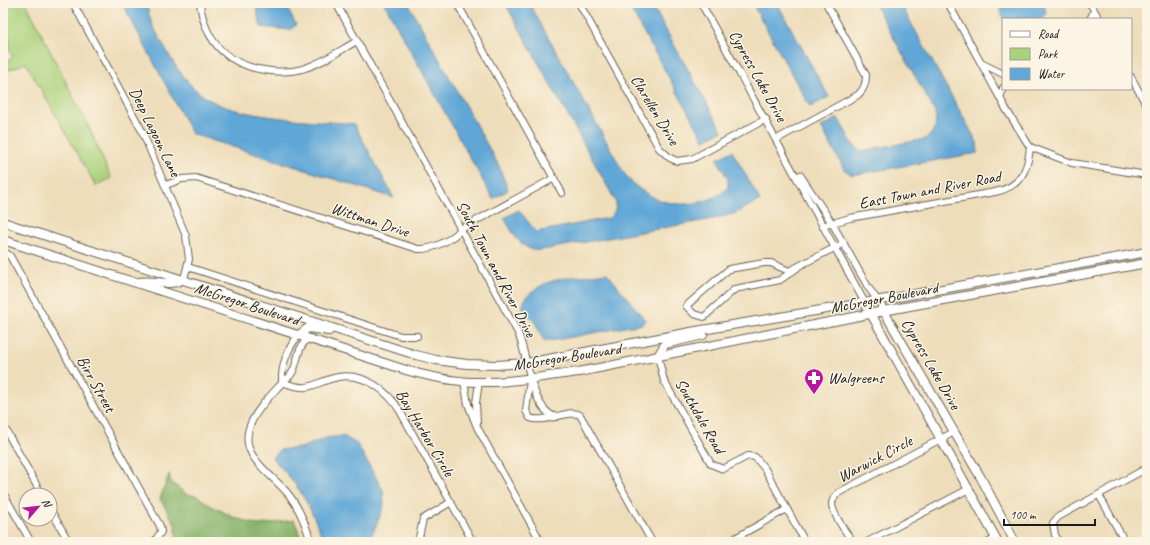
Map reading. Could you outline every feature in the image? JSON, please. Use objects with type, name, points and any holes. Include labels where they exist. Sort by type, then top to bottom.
[{"type":"main road","name":"McGregor Boulevard","points":[[3,222],[184,279],[353,335],[436,360],[496,365],[527,363],[1147,252]]},
{"type":"main road","name":"McGregor Boulevard","points":[[3,240],[410,372],[433,377],[479,382],[530,379],[579,372],[884,312],[1147,263]]},
{"type":"main road","points":[[136,283],[151,280],[171,284],[184,279]]},
{"type":"main road","name":"Cypress Lake Drive","points":[[878,301],[954,432],[1015,542]]},
{"type":"main road","name":"Cypress Lake Drive","points":[[865,303],[969,489],[994,541]]},
{"type":"main road","points":[[658,356],[665,344],[720,332],[728,326]]},
{"type":"main road","points":[[299,335],[308,328],[353,335]]},
{"type":"street","name":"Deep Lagoon Lane","points":[[73,3],[142,131],[166,186],[189,244],[188,268],[184,279]]},
{"type":"street","points":[[200,3],[206,29],[213,42],[236,62],[254,69],[278,71],[300,70],[315,64],[357,41]]},
{"type":"street","name":"South Town and River Drive","points":[[336,3],[518,331],[523,346],[530,379],[545,411],[556,417]]},
{"type":"street","points":[[457,3],[562,193]]},
{"type":"street","name":"Clarellen Drive","points":[[579,3],[659,148],[670,158],[677,161],[692,159],[766,119]]},
{"type":"street","name":"Cypress Lake Drive","points":[[702,3],[790,162],[822,226],[865,303]]},
{"type":"street","points":[[777,139],[858,95],[863,90],[866,83],[866,75],[826,3]]},
{"type":"street","points":[[948,3],[1000,98],[1030,146],[1051,156],[1072,163],[1147,175]]},
{"type":"street","points":[[1090,3],[1098,18]]},
{"type":"street","points":[[1090,18],[1094,11]]},
{"type":"street","points":[[981,63],[1002,74]]},
{"type":"street","points":[[1132,79],[1147,106]]},
{"type":"street","points":[[1000,98],[1002,90]]},
{"type":"street","name":"East Town and River Road","points":[[822,226],[1009,188],[1025,173],[1029,158],[1030,146]]},
{"type":"street","name":"Cypress Lake Drive","points":[[790,162],[818,200],[868,287],[878,301]]},
{"type":"street","name":"Wittman Drive","points":[[166,186],[182,179],[196,178],[425,250],[456,235],[461,229],[554,178]]},
{"type":"street","points":[[797,268],[780,280],[735,289],[704,316],[694,314],[686,306],[729,269],[771,263],[789,271],[844,244]]},
{"type":"street","name":"Birr Street","points":[[3,251],[10,256],[156,519],[161,532],[154,542]]},
{"type":"street","points":[[188,268],[401,336],[417,336]]},
{"type":"street","points":[[282,382],[282,375],[291,344],[299,335]]},
{"type":"street","points":[[308,338],[300,349],[291,375],[282,382],[263,404],[252,422],[248,431],[248,445],[256,461],[279,483],[296,505],[305,524],[311,542]]},
{"type":"street","name":"Southdale Road","points":[[658,356],[664,381],[711,464],[723,469],[748,456],[755,457],[765,469],[805,542]]},
{"type":"street","name":"Bay Harbor Circle","points":[[282,382],[296,388],[306,388],[333,378],[348,376],[361,378],[381,389],[394,401],[473,542]]},
{"type":"street","points":[[530,379],[526,411],[528,414],[534,419],[576,413],[582,417],[652,542]]},
{"type":"street","points":[[464,381],[468,404],[477,427],[541,542]]},
{"type":"street","points":[[477,427],[476,403],[479,382]]},
{"type":"street","points":[[3,425],[38,487]]},
{"type":"street","name":"Warwick Circle","points":[[855,542],[848,536],[834,511],[832,505],[834,498],[838,493],[954,432]]},
{"type":"street","points":[[1059,542],[1055,535],[1053,523],[1058,517],[1147,468]]},
{"type":"street","points":[[866,542],[969,489]]},
{"type":"street","points":[[3,493],[31,542]]},
{"type":"street","points":[[1099,495],[1125,542]]},
{"type":"street","points":[[418,542],[423,519],[451,502]]},
{"type":"street","points":[[728,542],[787,509]]},
{"type":"street","points":[[58,523],[69,542]]},
{"type":"green space","points":[[3,3],[26,3],[91,132],[111,178],[96,186],[26,63],[8,70],[3,68],[3,63],[13,57],[9,49],[10,39],[3,22]]},
{"type":"green space","points":[[169,474],[171,482],[186,494],[197,496],[210,505],[235,518],[259,525],[294,520],[303,542],[177,542],[175,524],[160,499]]},
{"type":"water","points":[[122,3],[147,3],[153,26],[174,63],[189,84],[210,100],[224,106],[259,115],[354,124],[394,198],[192,134]]},
{"type":"water","points":[[255,3],[285,3],[296,25],[290,30],[261,27]]},
{"type":"water","points":[[384,3],[408,3],[499,166],[508,190],[493,199]]},
{"type":"water","points":[[505,3],[529,3],[624,173],[641,190],[650,196],[672,203],[695,203],[713,198],[728,187],[728,179],[717,159],[732,151],[760,200],[736,213],[718,218],[542,250],[535,250],[524,245],[515,236],[504,218],[519,210],[536,232],[609,218],[615,210],[616,203]]},
{"type":"water","points":[[627,3],[651,3],[722,131],[704,140]]},
{"type":"water","points":[[752,3],[777,3],[829,97],[810,107]]},
{"type":"water","points":[[874,3],[900,3],[977,142],[978,153],[852,175],[844,169],[821,127],[838,118],[854,146],[861,151],[925,139],[932,133],[936,123],[934,110]]},
{"type":"water","points":[[998,3],[1044,3],[1046,14],[1044,18],[1004,18]]},
{"type":"water","points":[[607,273],[646,321],[642,324],[545,342],[536,324],[523,309],[526,298],[534,290],[552,281],[563,278]]},
{"type":"water","points":[[343,436],[357,444],[383,490],[384,506],[369,542],[324,542],[314,517],[297,487],[272,458],[279,450],[301,448],[326,438]]},
{"type":"place","name":"Walgreens","points":[[814,395]]}]
